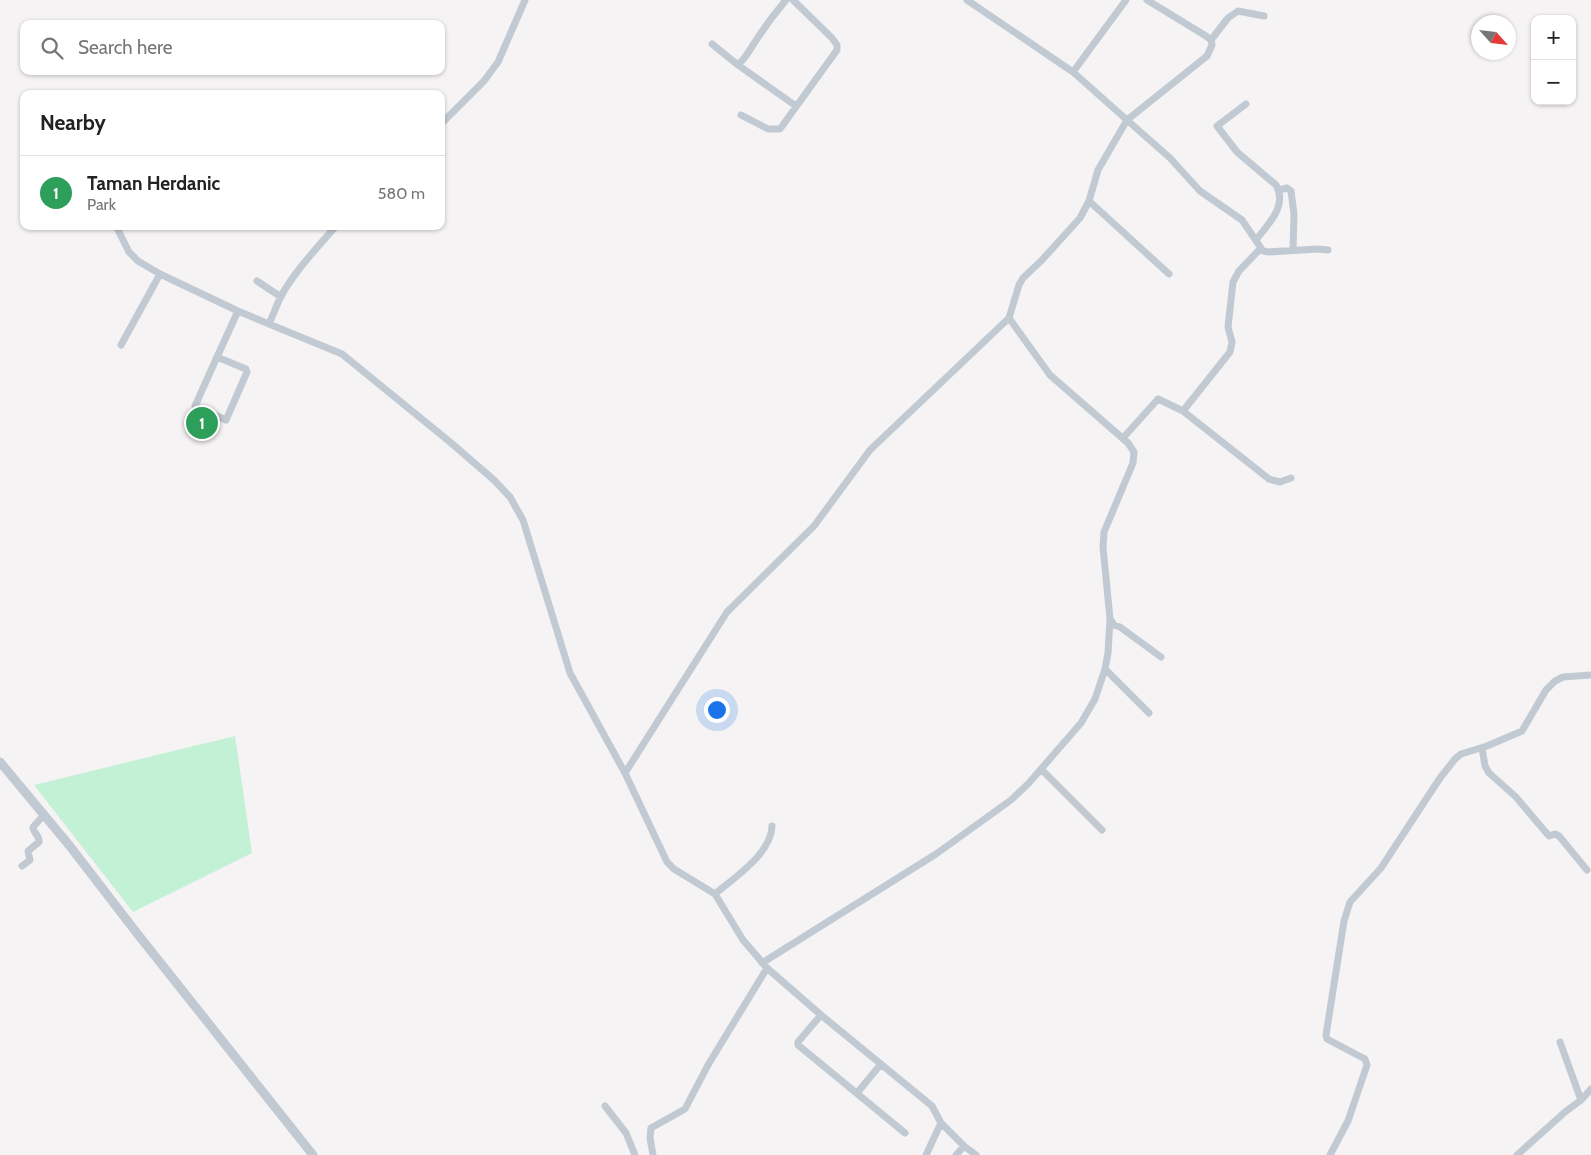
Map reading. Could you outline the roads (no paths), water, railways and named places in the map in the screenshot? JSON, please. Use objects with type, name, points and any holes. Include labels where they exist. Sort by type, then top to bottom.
[{"type":"street","points":[[445,120],[484,81],[498,62],[525,0]]},
{"type":"street","points":[[738,66],[748,55],[752,45],[786,0]]},
{"type":"street","points":[[741,115],[768,129],[780,129],[837,50],[837,45],[827,33],[793,0]]},
{"type":"street","points":[[967,0],[1073,72],[1170,158],[1200,191],[1242,220],[1261,246],[1260,250],[1239,271],[1233,282],[1228,327],[1232,342],[1230,352],[1182,411]]},
{"type":"street","points":[[1073,72],[1126,0]]},
{"type":"street","points":[[1147,0],[1211,40]]},
{"type":"street","points":[[626,774],[727,612],[814,526],[870,450],[1009,318],[1020,282],[1080,218],[1089,201],[1098,170],[1127,120],[1206,56],[1212,45],[1211,40],[1228,18],[1238,11],[1264,16]]},
{"type":"street","points":[[712,44],[738,66],[796,106]]},
{"type":"street","points":[[1246,104],[1218,124],[1218,128],[1237,152],[1276,185],[1279,190],[1280,203],[1278,210],[1256,240]]},
{"type":"street","points":[[1279,190],[1287,188],[1291,191],[1294,214],[1293,250]]},
{"type":"street","points":[[1089,201],[1169,274]]},
{"type":"street","points":[[118,230],[132,256],[160,274],[238,311],[342,354],[450,442],[494,480],[510,497],[523,520],[568,667],[626,774],[670,866],[715,894],[743,940],[764,966],[932,1106],[941,1123],[976,1155]]},
{"type":"street","points":[[269,324],[281,297],[310,255],[332,230]]},
{"type":"street","points":[[1260,250],[1268,252],[1328,250]]},
{"type":"street","points":[[121,345],[160,274]]},
{"type":"street","points":[[257,280],[281,297]]},
{"type":"street","points":[[217,357],[246,369],[247,372],[226,420],[195,406],[217,357],[238,311]]},
{"type":"street","points":[[653,1155],[650,1138],[651,1128],[685,1109],[764,966],[956,841],[1011,800],[1081,723],[1095,699],[1105,669],[1110,619],[1102,547],[1103,537],[1133,463],[1134,452],[1123,438],[1050,375],[1009,318]]},
{"type":"street","points":[[1123,438],[1158,399],[1182,411],[1269,479],[1280,482],[1291,478]]},
{"type":"street","points":[[1110,619],[1114,625],[1120,627],[1160,657]]},
{"type":"street","points":[[1105,669],[1149,713]]},
{"type":"street","points":[[1330,1155],[1348,1121],[1367,1065],[1366,1059],[1327,1039],[1326,1034],[1344,921],[1350,902],[1381,868],[1440,778],[1455,759],[1522,731],[1546,690],[1555,681],[1563,678],[1591,675]]},
{"type":"street","points":[[1482,748],[1485,766],[1489,773],[1515,796],[1549,836],[1555,834],[1560,837],[1587,870]]},
{"type":"street","points":[[0,762],[313,1155]]},
{"type":"street","points":[[1041,769],[1102,830]]},
{"type":"street","points":[[22,866],[30,860],[27,854],[28,851],[39,842],[40,839],[33,830],[33,827],[44,815]]},
{"type":"street","points":[[715,894],[762,852],[770,839],[772,826]]},
{"type":"street","points":[[821,1015],[797,1044],[905,1133]]},
{"type":"street","points":[[1560,1042],[1581,1100]]},
{"type":"street","points":[[857,1094],[881,1064]]},
{"type":"street","points":[[1517,1155],[1581,1100],[1591,1089]]},
{"type":"street","points":[[605,1106],[626,1133],[635,1155]]},
{"type":"street","points":[[926,1155],[941,1123]]},
{"type":"street","points":[[956,1155],[964,1146]]},
{"type":"place","name":"Taman Herdanic","points":[[202,423]]}]
